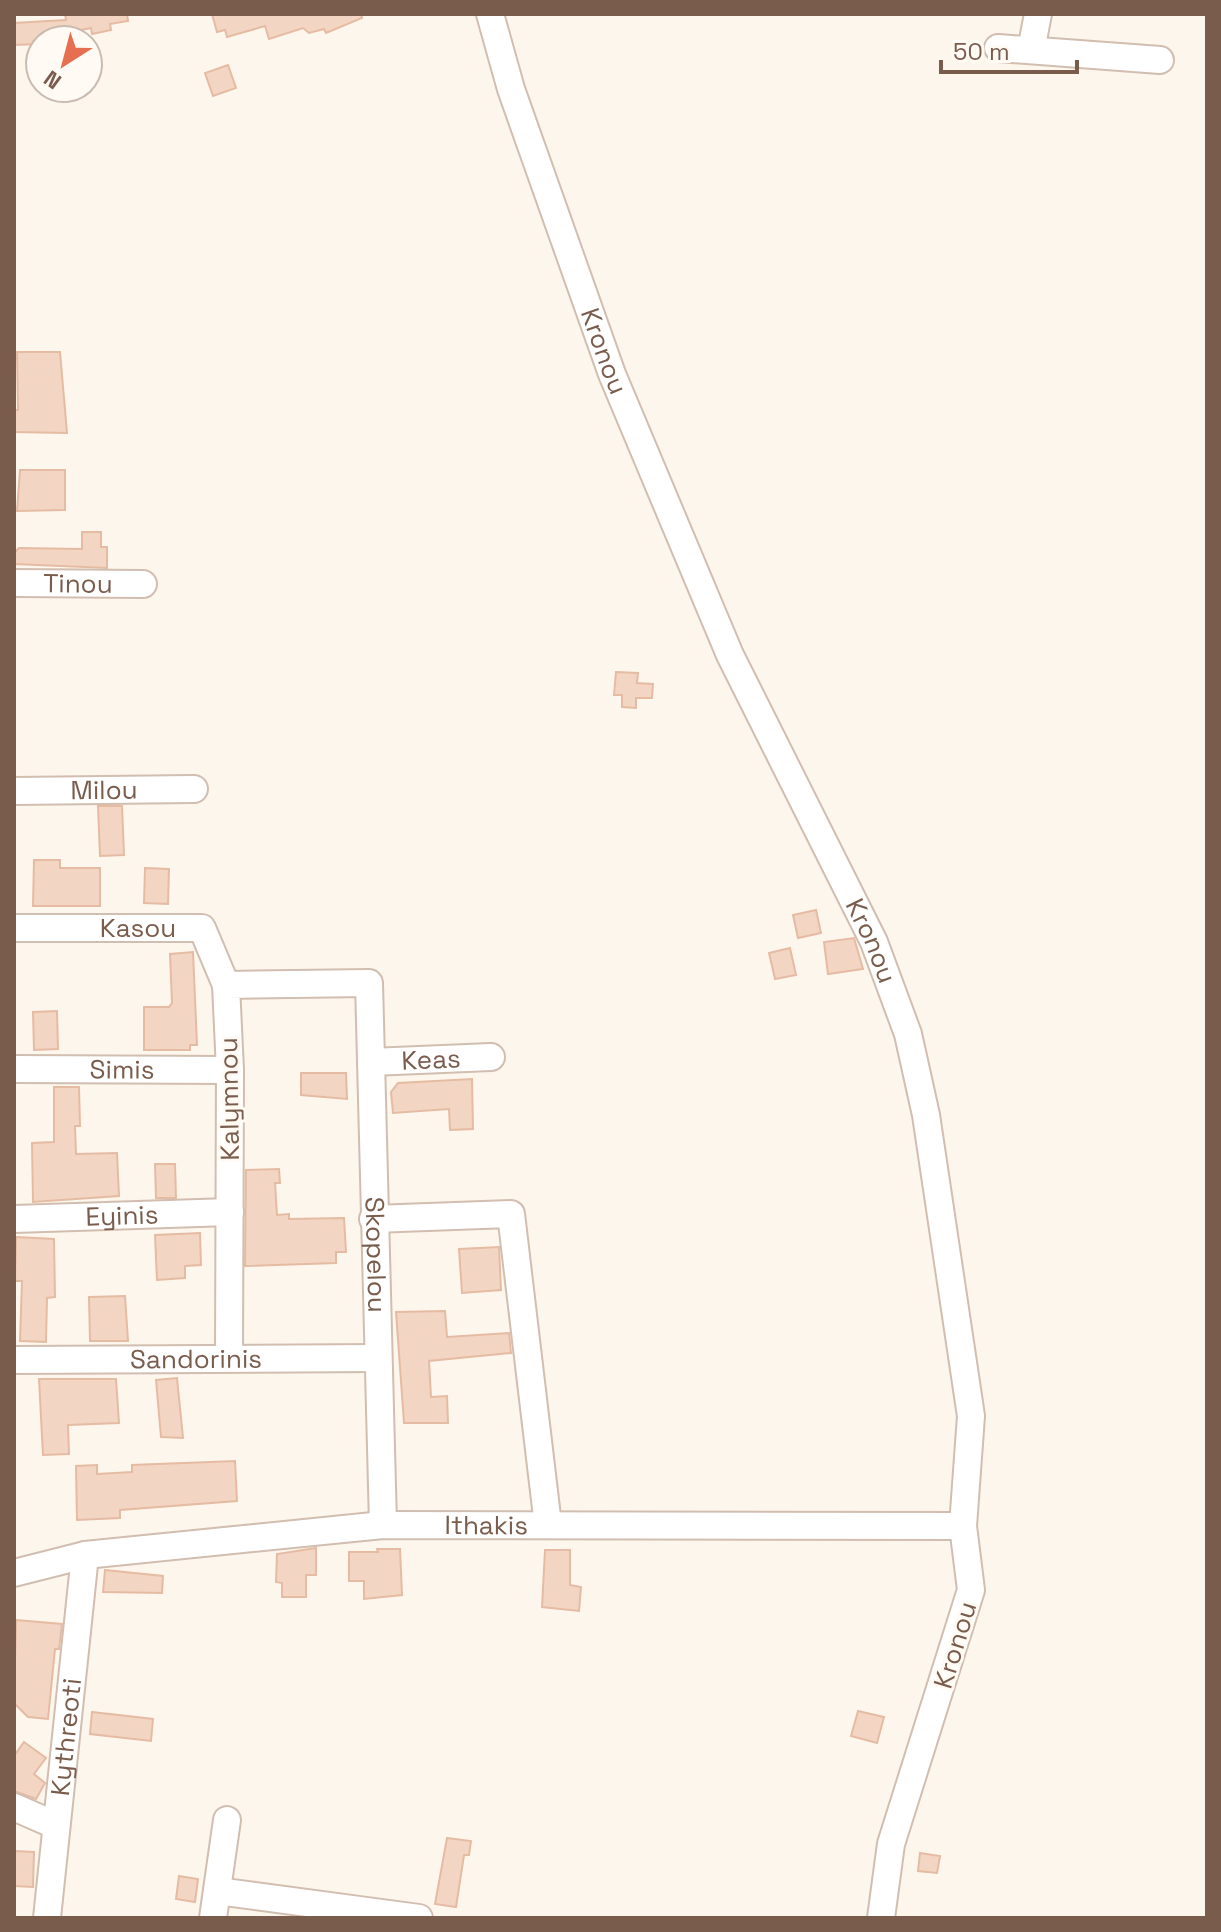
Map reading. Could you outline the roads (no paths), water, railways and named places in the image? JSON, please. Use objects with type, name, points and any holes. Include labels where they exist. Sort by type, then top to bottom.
[{"type":"street","name":"Kronou","points":[[490,14],[511,89],[612,374],[730,655],[874,942],[908,1034],[926,1115],[971,1416],[963,1526],[971,1590],[891,1844],[881,1918]]},
{"type":"street","points":[[1031,50],[1038,14]]},
{"type":"street","points":[[998,48],[1160,60]]},
{"type":"street","name":"Tinou","points":[[14,583],[143,584]]},
{"type":"street","name":"Milou","points":[[14,791],[194,789]]},
{"type":"street","name":"Kasou","points":[[14,928],[202,928],[226,985]]},
{"type":"street","name":"Skopelou","points":[[226,985],[369,983],[383,1525]]},
{"type":"street","name":"Kalymnou","points":[[226,985],[230,1070],[229,1356]]},
{"type":"street","name":"Keas","points":[[371,1062],[491,1057]]},
{"type":"street","name":"Simis","points":[[14,1069],[230,1070]]},
{"type":"street","name":"Eyinis","points":[[14,1219],[230,1212]]},
{"type":"street","points":[[373,1219],[511,1214],[548,1525]]},
{"type":"street","name":"Sandorinis","points":[[14,1360],[229,1356],[378,1358]]},
{"type":"street","name":"Ithakis","points":[[14,1573],[85,1555],[383,1525],[963,1526]]},
{"type":"street","name":"Kythreoti","points":[[47,1918],[85,1555]]},
{"type":"street","points":[[14,1807],[55,1825]]},
{"type":"street","points":[[213,1918],[227,1820]]},
{"type":"street","points":[[217,1891],[419,1918]]}]
